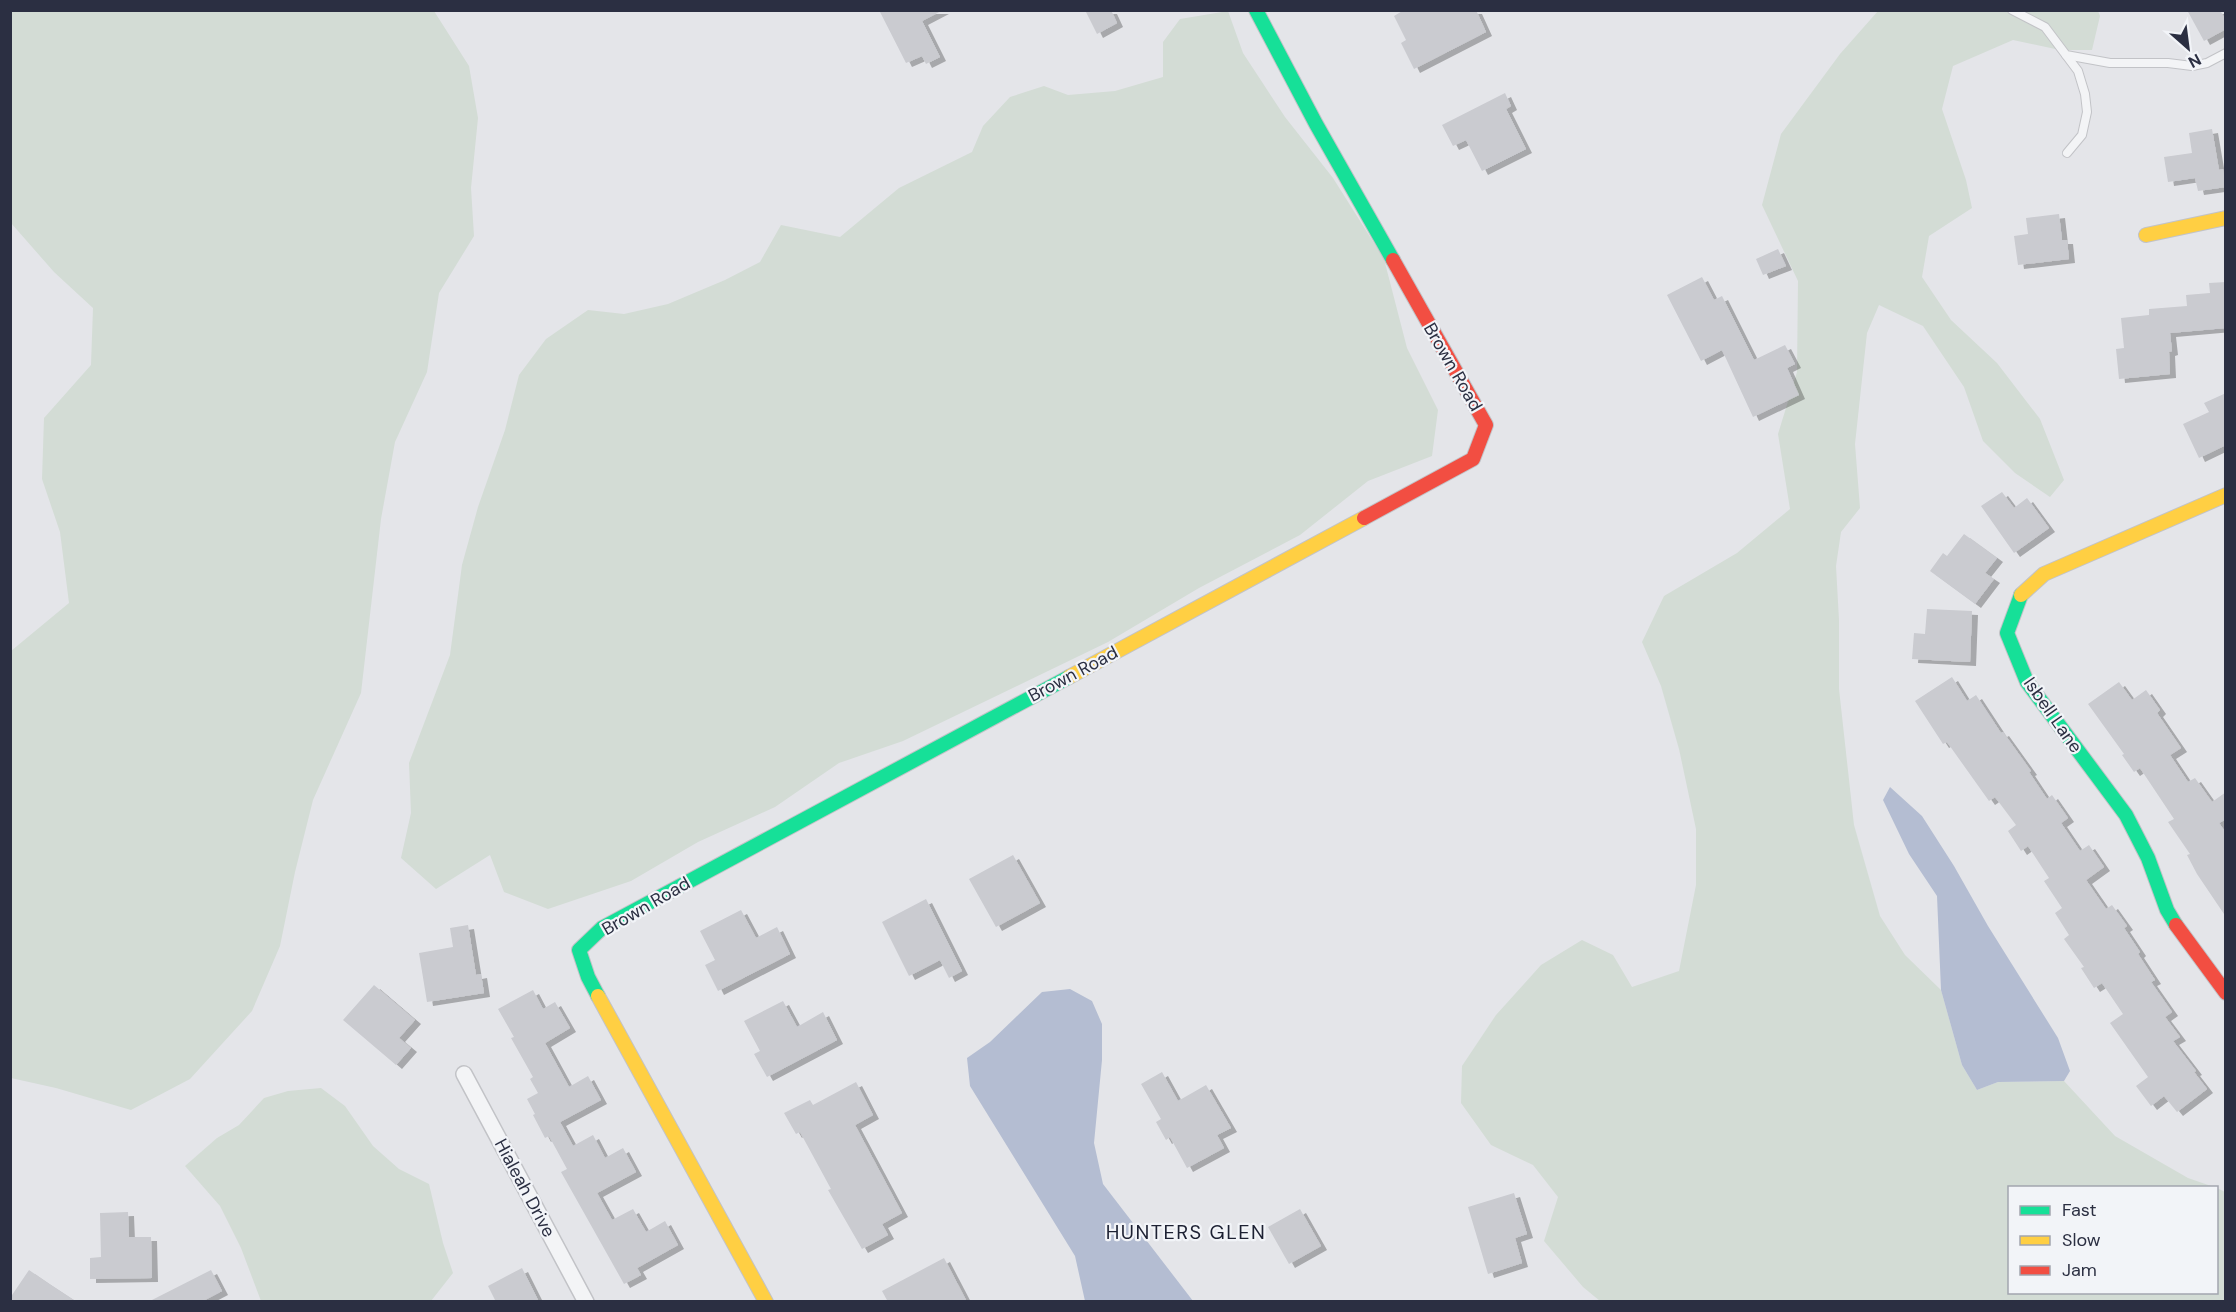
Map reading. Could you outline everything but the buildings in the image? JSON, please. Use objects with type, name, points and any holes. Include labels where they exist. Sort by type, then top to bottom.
[{"type":"street","name":"Brown Road","points":[[766,1302],[588,977],[579,950],[602,928],[1473,459],[1486,425],[1316,124],[1256,10]]},
{"type":"street","points":[[2146,235],[2226,218]]},
{"type":"street","name":"Isbell Lane","points":[[2226,495],[2044,574],[2019,597],[2007,633],[2027,682],[2126,815],[2148,858],[2167,910],[2187,942],[2226,993]]},
{"type":"street","name":"Hialeah Drive","points":[[464,1074],[586,1302]]},
{"type":"lane","points":[[2012,10],[2045,27],[2078,71],[2085,94],[2087,112],[2082,135],[2067,153]]},
{"type":"lane","points":[[2066,55],[2110,63],[2168,63],[2192,66],[2207,63],[2226,53]]},
{"type":"shaded area","points":[[11,10],[434,11],[469,66],[478,118],[471,188],[474,236],[439,293],[427,372],[395,442],[381,519],[361,693],[313,800],[280,946],[252,1011],[190,1079],[131,1110],[56,1088],[11,1078],[11,651],[69,603],[60,532],[42,479],[44,418],[91,365],[93,308],[54,272],[11,223]]},
{"type":"shaded area","points":[[1228,11],[1243,53],[1285,117],[1333,178],[1384,259],[1407,348],[1438,410],[1432,456],[1368,481],[1300,535],[1199,588],[1108,642],[903,741],[839,763],[775,807],[698,842],[631,881],[548,909],[504,892],[490,855],[436,889],[401,858],[411,813],[409,763],[450,655],[462,565],[478,507],[505,430],[519,375],[546,339],[588,310],[624,314],[668,304],[725,280],[760,262],[781,225],[840,237],[899,188],[972,152],[983,126],[1010,97],[1044,86],[1068,95],[1115,91],[1163,77],[1163,42],[1180,19]]},
{"type":"shaded area","points":[[1878,11],[2098,11],[2100,16],[2092,50],[2060,50],[2013,40],[1953,66],[1942,109],[1966,180],[1972,208],[1929,236],[1922,277],[1951,320],[1997,363],[2040,419],[2064,480],[2050,497],[2015,473],[1983,441],[1964,387],[1923,326],[1879,305],[1867,333],[1855,444],[1860,508],[1841,532],[1836,566],[1839,689],[1854,825],[1880,916],[1905,955],[1941,990],[1962,1065],[1977,1090],[1998,1082],[2064,1081],[2115,1136],[2188,1178],[2211,1186],[2008,1186],[2008,1294],[2218,1294],[2218,1188],[2225,1192],[2225,1301],[1600,1301],[1583,1287],[1544,1241],[1558,1197],[1533,1165],[1491,1145],[1461,1103],[1462,1066],[1496,1015],[1541,965],[1582,940],[1613,955],[1632,987],[1679,971],[1696,885],[1696,829],[1679,749],[1661,686],[1642,642],[1664,596],[1737,553],[1790,509],[1778,434],[1797,372],[1798,281],[1762,205],[1781,134],[1840,54]]},
{"type":"shaded area","points":[[321,1088],[345,1106],[373,1146],[399,1169],[429,1184],[443,1243],[453,1273],[431,1301],[261,1301],[241,1248],[220,1206],[185,1166],[217,1138],[239,1125],[264,1098],[288,1091]]},
{"type":"water","points":[[1890,787],[1922,816],[2058,1038],[2070,1071],[2064,1081],[1998,1082],[1977,1090],[1962,1065],[1941,990],[1937,896],[1909,854],[1883,800]]},
{"type":"water","points":[[1070,989],[1092,1001],[1102,1024],[1102,1060],[1094,1143],[1103,1184],[1193,1301],[1085,1301],[1075,1256],[970,1086],[967,1058],[990,1042],[1042,992]]},
{"type":"traffic: fast","points":[[1256,10],[1316,124],[1393,260]]},
{"type":"traffic: fast","points":[[2021,595],[2007,633],[2027,682],[2126,815],[2148,858],[2167,910],[2176,925]]},
{"type":"traffic: fast","points":[[598,996],[588,977],[579,950],[602,928],[1069,677]]},
{"type":"traffic: slow","points":[[2146,235],[2226,218]]},
{"type":"traffic: slow","points":[[2021,595],[2044,574],[2226,495]]},
{"type":"traffic: slow","points":[[1069,677],[1364,518]]},
{"type":"traffic: slow","points":[[598,996],[766,1302]]},
{"type":"traffic: jam","points":[[1364,518],[1473,459],[1486,425],[1393,260]]},
{"type":"traffic: jam","points":[[2176,925],[2226,993]]},
{"type":"district","name":"HUNTERS GLEN","points":[[1186,1232]]}]
